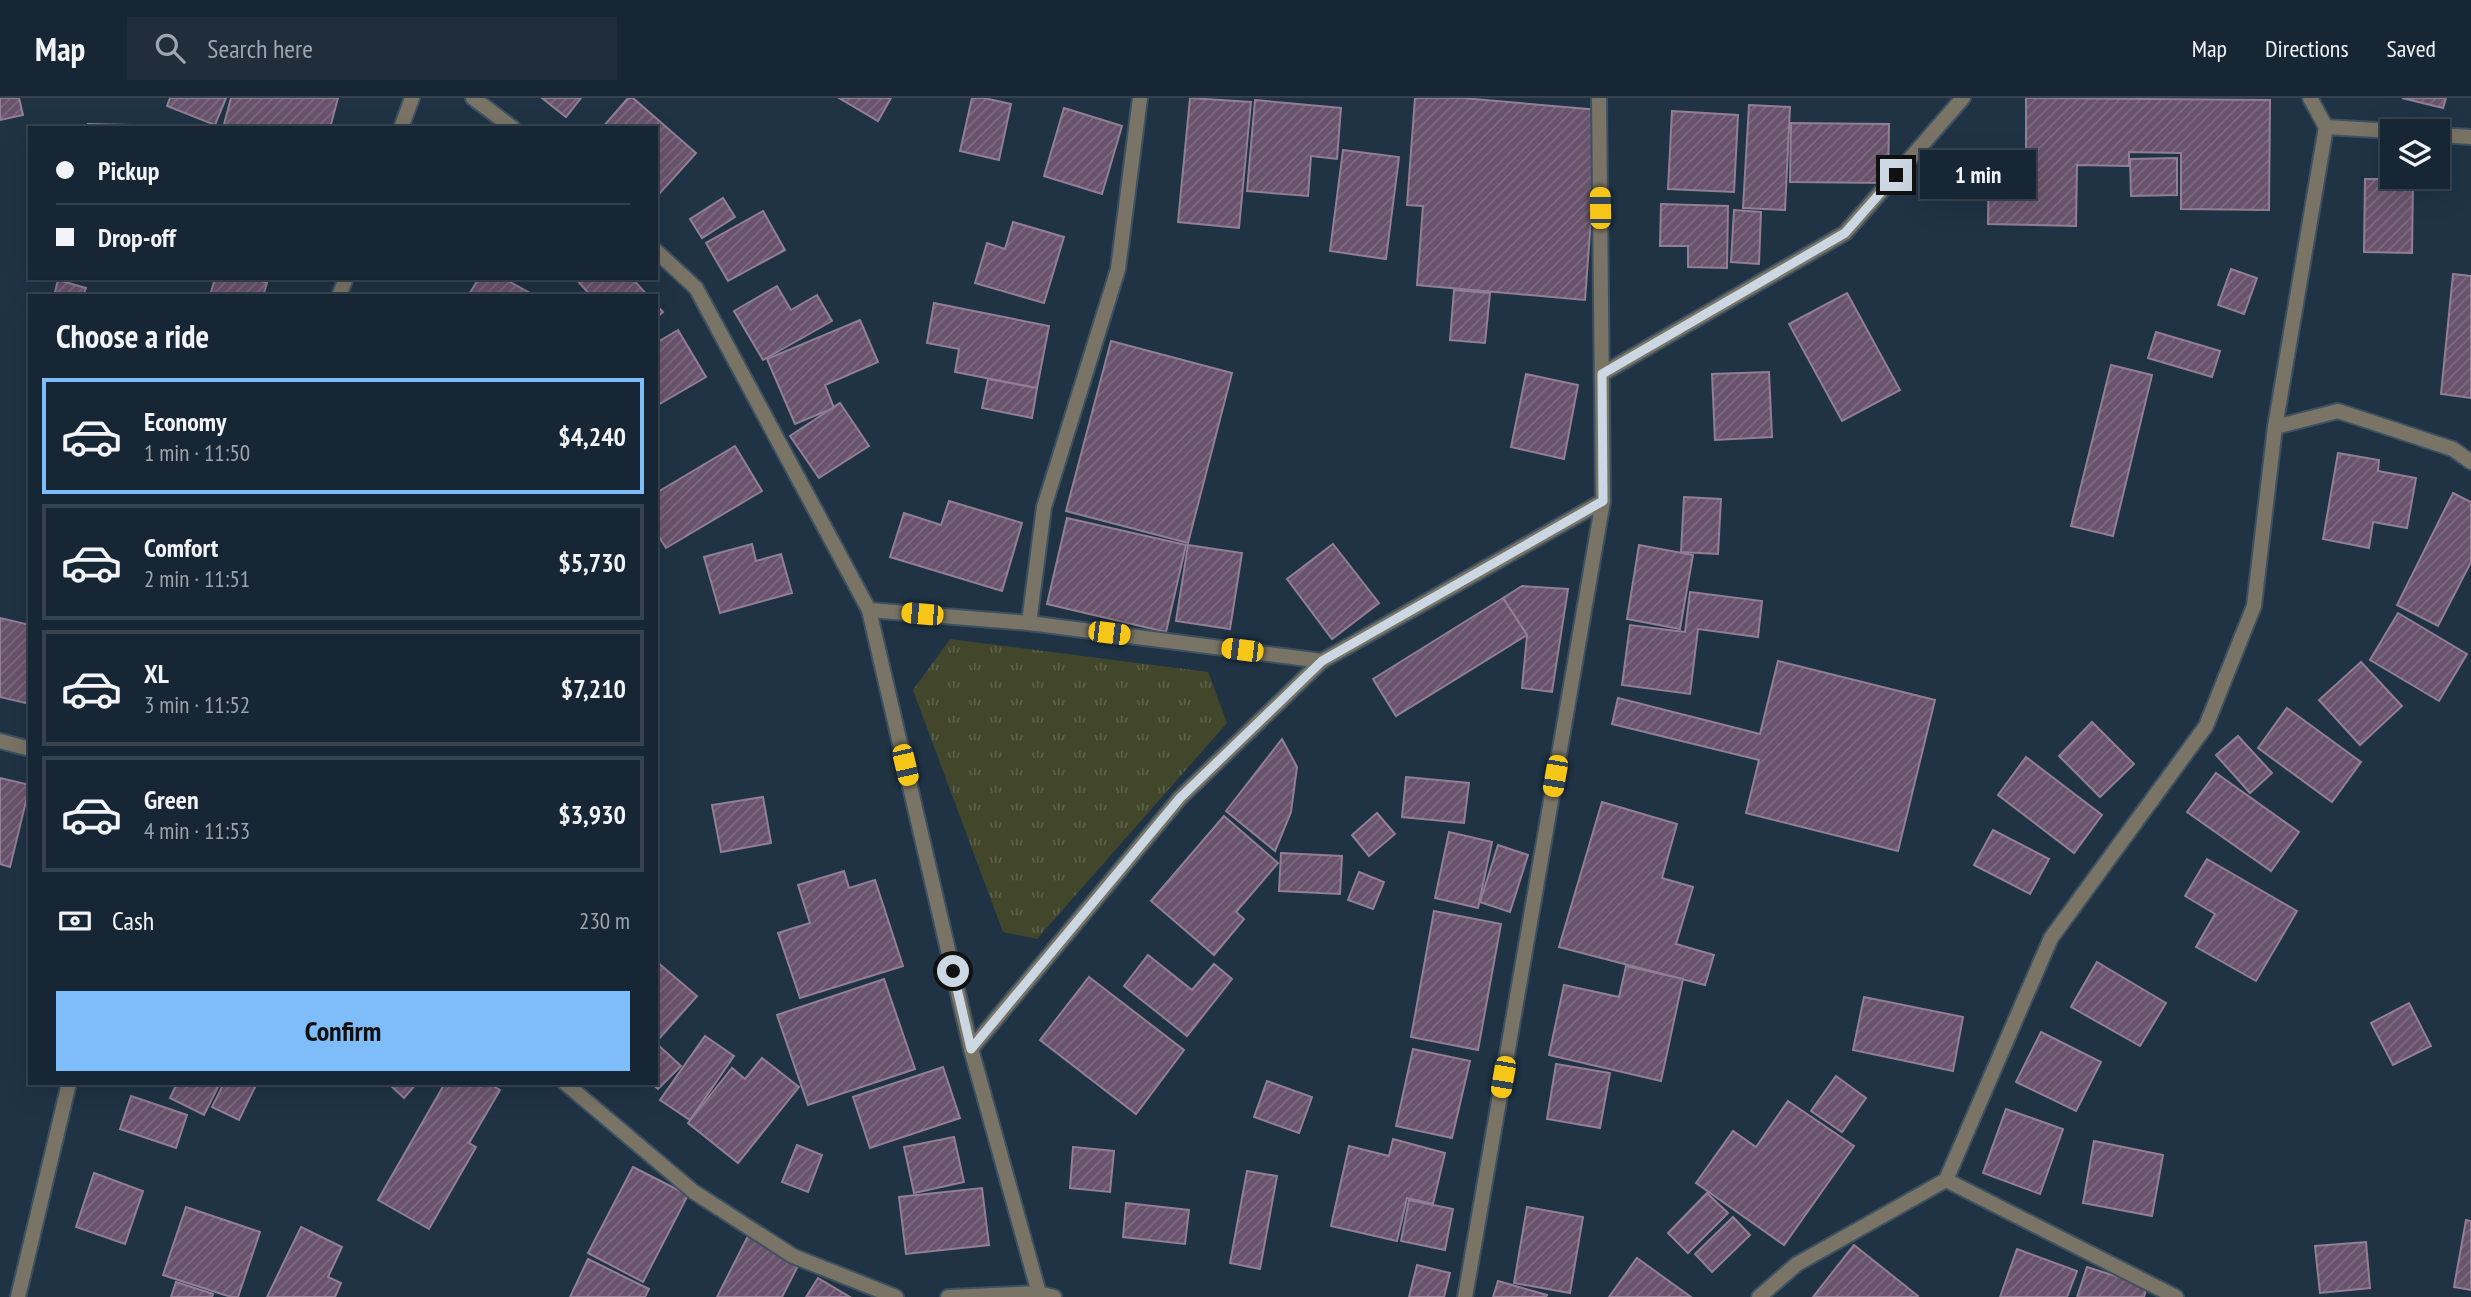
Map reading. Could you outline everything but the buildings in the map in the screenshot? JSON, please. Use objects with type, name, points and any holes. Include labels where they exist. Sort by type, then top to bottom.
[{"type":"street","points":[[402,126],[412,98]]},
{"type":"street","points":[[473,98],[510,126]]},
{"type":"street","points":[[1029,623],[1044,507],[1118,269],[1140,98]]},
{"type":"street","points":[[1465,1297],[1603,501],[1599,98]]},
{"type":"street","points":[[1602,374],[1845,233],[1963,98]]},
{"type":"street","points":[[1759,1297],[1797,1264],[1946,1180],[2051,938],[2206,726],[2254,606],[2276,427],[2326,127],[2310,98]]},
{"type":"street","points":[[2326,127],[2380,130]]},
{"type":"street","points":[[2450,136],[2471,137]]},
{"type":"street","points":[[658,253],[696,288],[869,610],[971,1049],[1039,1295]]},
{"type":"street","points":[[2276,427],[2338,411],[2453,449],[2471,461]]},
{"type":"street","points":[[971,1049],[1180,798],[1322,661],[1603,501]]},
{"type":"street","points":[[869,610],[1029,623],[1322,661]]},
{"type":"street","points":[[0,741],[28,748]]},
{"type":"street","points":[[18,1297],[69,1085]]},
{"type":"street","points":[[567,1085],[694,1192],[793,1255],[896,1297]]},
{"type":"street","points":[[1946,1180],[2176,1297]]},
{"type":"street","points":[[948,1297],[1054,1297]]},
{"type":"green space","points":[[950,639],[1208,672],[1227,723],[1037,939],[1003,932],[913,690]]},
{"type":"route","points":[[953,971],[971,1049],[1180,798],[1322,661],[1603,501],[1602,374],[1845,233],[1896,175]]}]
